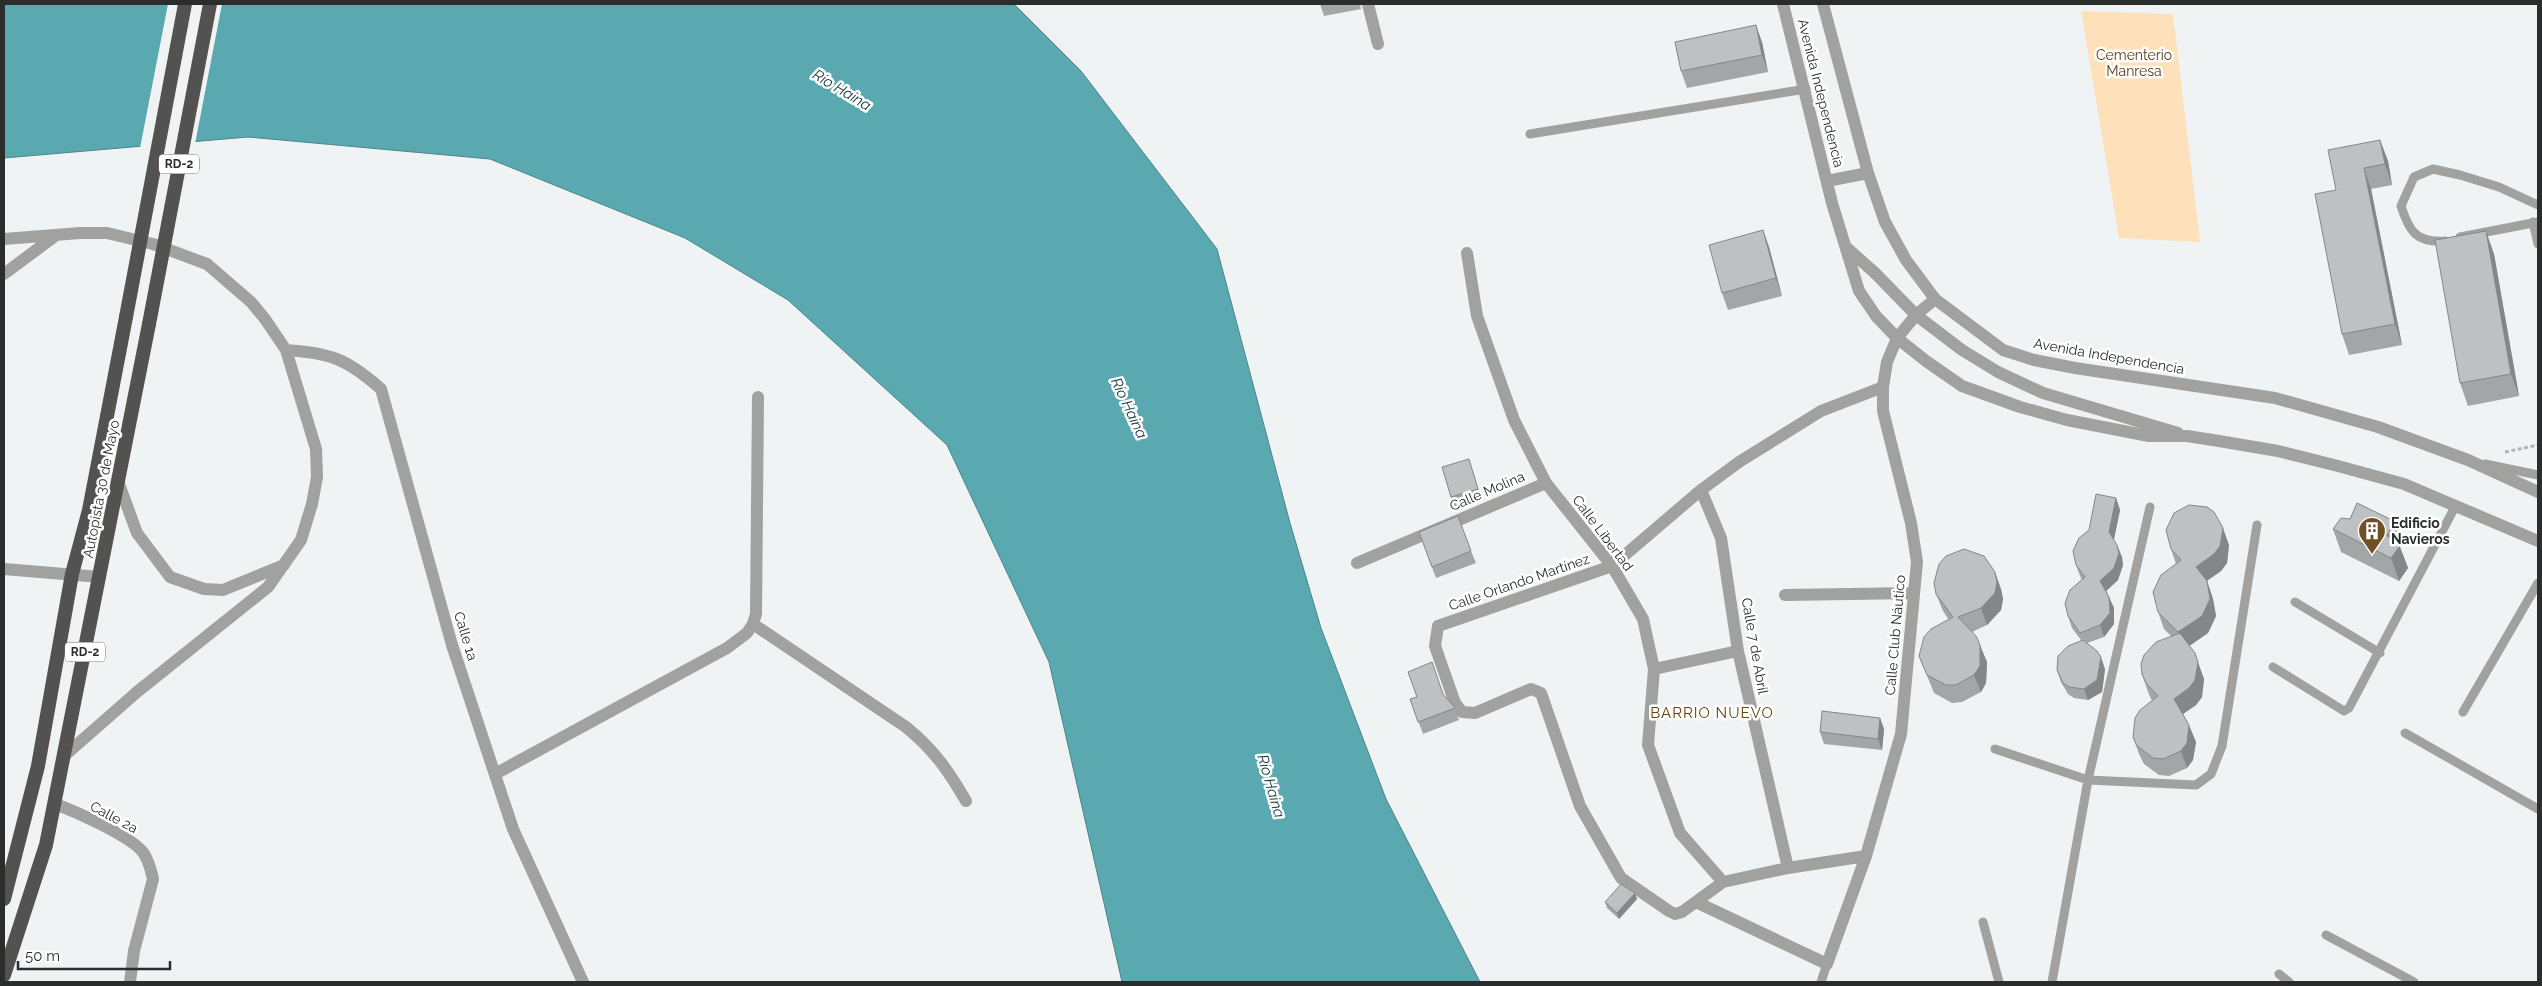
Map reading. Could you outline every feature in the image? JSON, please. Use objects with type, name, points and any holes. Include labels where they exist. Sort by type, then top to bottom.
[{"type":"highway","name":"Autopista 30 de Mayo","points":[[4,899],[38,766],[72,574],[89,510],[185,4]]},
{"type":"highway","name":"Autopista 30 de Mayo","points":[[4,975],[46,845],[55,804],[119,484],[210,4]]},
{"type":"street","points":[[1368,4],[1378,44]]},
{"type":"street","name":"Avenida Independencia","points":[[1783,4],[1806,89],[1827,181],[1860,291],[1876,316],[1897,338],[1962,386],[2020,407],[2067,420],[2149,436],[2187,436],[2278,451],[2338,466],[2404,484],[2538,541]]},
{"type":"street","name":"Avenida Independencia","points":[[1823,4],[1868,173],[1885,222],[1906,260],[1935,299],[2003,350],[2034,360],[2075,368],[2276,398],[2378,427],[2468,460],[2538,492]]},
{"type":"street","points":[[1827,181],[1868,173]]},
{"type":"street","points":[[4,239],[80,233],[107,233],[152,244],[207,264],[251,302],[286,350],[316,449],[316,477],[312,504],[301,540],[268,587],[137,692],[64,756]]},
{"type":"street","points":[[4,274],[55,236]]},
{"type":"street","name":"Avenida Independencia","points":[[1845,246],[1875,273],[1916,315],[1962,350],[2018,382],[2043,392],[2149,422],[2187,436]]},
{"type":"street","name":"Calle Libertad","points":[[1467,253],[1477,316],[1514,420],[1546,483],[1612,566],[1643,620],[1654,669],[1648,745],[1680,833],[1723,882]]},
{"type":"street","name":"Calle Club Náutico","points":[[1828,964],[1866,856],[1901,734],[1917,562],[1915,544],[1884,411],[1883,387],[1887,362],[1897,338],[1916,315],[1935,299]]},
{"type":"street","name":"Calle 1a","points":[[286,350],[330,356],[357,368],[381,389],[452,645],[513,829],[583,982]]},
{"type":"street","name":"Calle Orlando Martínez","points":[[1696,902],[1682,912],[1675,914],[1621,878],[1580,806],[1541,693],[1531,689],[1475,713],[1462,712],[1455,703],[1435,646],[1438,626],[1612,566],[1701,490],[1739,462],[1821,411],[1883,387]]},
{"type":"street","points":[[495,774],[727,648],[747,633],[753,624],[757,587],[758,397]]},
{"type":"street","name":"Calle Molina","points":[[1357,563],[1546,483]]},
{"type":"street","points":[[119,484],[137,533],[170,577],[204,589],[222,590],[284,564]]},
{"type":"street","name":"Calle 7 de Abril","points":[[1701,490],[1721,538],[1738,651],[1788,868]]},
{"type":"street","points":[[4,570],[100,577]]},
{"type":"street","points":[[1785,595],[1914,593]]},
{"type":"street","points":[[753,624],[906,727],[926,743],[943,763],[966,801]]},
{"type":"street","points":[[1654,669],[1738,651]]},
{"type":"street","name":"Calle 2a","points":[[55,804],[129,840],[142,850],[150,868],[153,879],[134,951],[130,982]]},
{"type":"street","points":[[1828,964],[1696,902],[1723,882],[1788,868],[1866,856]]},
{"type":"lane","points":[[1530,134],[1806,89]]},
{"type":"lane","points":[[2538,205],[2499,187],[2433,169],[2414,177],[2401,206],[2408,228],[2423,239],[2443,241],[2480,231],[2536,222],[2538,244]]},
{"type":"lane","points":[[2468,460],[2538,476]]},
{"type":"lane","points":[[2273,667],[2344,711],[2353,703],[2456,505]]},
{"type":"lane","points":[[2052,982],[2088,780],[2150,507]]},
{"type":"lane","points":[[1995,748],[2088,780],[2196,785],[2211,774],[2222,746],[2258,525]]},
{"type":"lane","points":[[2463,712],[2538,583]]},
{"type":"lane","points":[[2295,602],[2380,652]]},
{"type":"lane","points":[[2405,734],[2538,809]]},
{"type":"lane","points":[[1983,922],[2000,982]]},
{"type":"lane","points":[[2326,935],[2413,982]]},
{"type":"lane","name":"Calle Club Náutico","points":[[1821,982],[1828,964]]},
{"type":"lane","points":[[2280,974],[2289,982]]},
{"type":"green space","name":"Cementerio Manresa","points":[[2081,11],[2173,14],[2200,242],[2119,238]]},
{"type":"water","name":"Río Haina","points":[[4,4],[1014,4],[1081,71],[1217,249],[1290,523],[1321,628],[1386,799],[1480,982],[1122,982],[1049,662],[947,445],[788,300],[685,238],[490,159],[248,137],[4,158]]},
{"type":"pier","points":[[168,4],[222,4],[195,144],[140,148]]},
{"type":"building","points":[[1756,25],[1762,55],[1681,71],[1675,42]]},
{"type":"building","points":[[2380,140],[2385,164],[2364,168],[2395,324],[2342,334],[2315,194],[2336,190],[2328,150]]},
{"type":"building","points":[[1763,230],[1776,278],[1722,293],[1709,245]]},
{"type":"building","points":[[2486,231],[2511,374],[2460,383],[2435,240]]},
{"type":"building","points":[[1469,459],[1478,489],[1451,497],[1442,467]]},
{"type":"building","points":[[2096,494],[2116,498],[2109,532],[2117,545],[2119,553],[2114,568],[2100,581],[2109,597],[2110,613],[2100,625],[2080,633],[2068,616],[2065,603],[2070,590],[2085,577],[2076,565],[2073,551],[2079,538],[2089,530]]},
{"type":"building","points":[[2357,503],[2394,521],[2387,536],[2400,546],[2391,558],[2333,529],[2341,518],[2350,519]]},
{"type":"building","points":[[2189,505],[2207,507],[2214,512],[2223,528],[2220,546],[2214,554],[2196,567],[2207,581],[2210,599],[2202,616],[2178,632],[2158,612],[2153,592],[2161,575],[2181,560],[2171,549],[2166,530],[2174,513]]},
{"type":"building","points":[[1458,516],[1471,551],[1432,567],[1419,532]]},
{"type":"building","points":[[1964,549],[1984,556],[1995,572],[1997,582],[1995,593],[1981,608],[1958,617],[1976,636],[1980,645],[1980,666],[1974,675],[1956,685],[1946,685],[1927,675],[1919,656],[1924,637],[1931,629],[1953,617],[1936,594],[1934,583],[1939,564],[1946,556]]},
{"type":"building","points":[[2180,633],[2195,653],[2198,662],[2195,680],[2189,688],[2174,699],[2189,725],[2187,743],[2181,751],[2163,759],[2153,758],[2137,746],[2133,737],[2135,718],[2140,710],[2158,696],[2146,683],[2142,674],[2141,664],[2144,655],[2156,642]]},
{"type":"building","points":[[2083,640],[2097,651],[2101,657],[2097,680],[2084,689],[2069,687],[2063,683],[2057,670],[2058,656],[2068,646]]},
{"type":"building","points":[[1432,662],[1443,694],[1455,708],[1418,722],[1410,699],[1417,697],[1408,672]]},
{"type":"building","points":[[1822,711],[1880,718],[1878,739],[1820,732]]},
{"type":"building","points":[[1621,884],[1635,893],[1617,913],[1605,902]]},
{"type":"place","name":"Edificio Navieros","points":[[2372,555]]},
{"type":"district","name":"BARRIO NUEVO","points":[[1712,713]]}]
